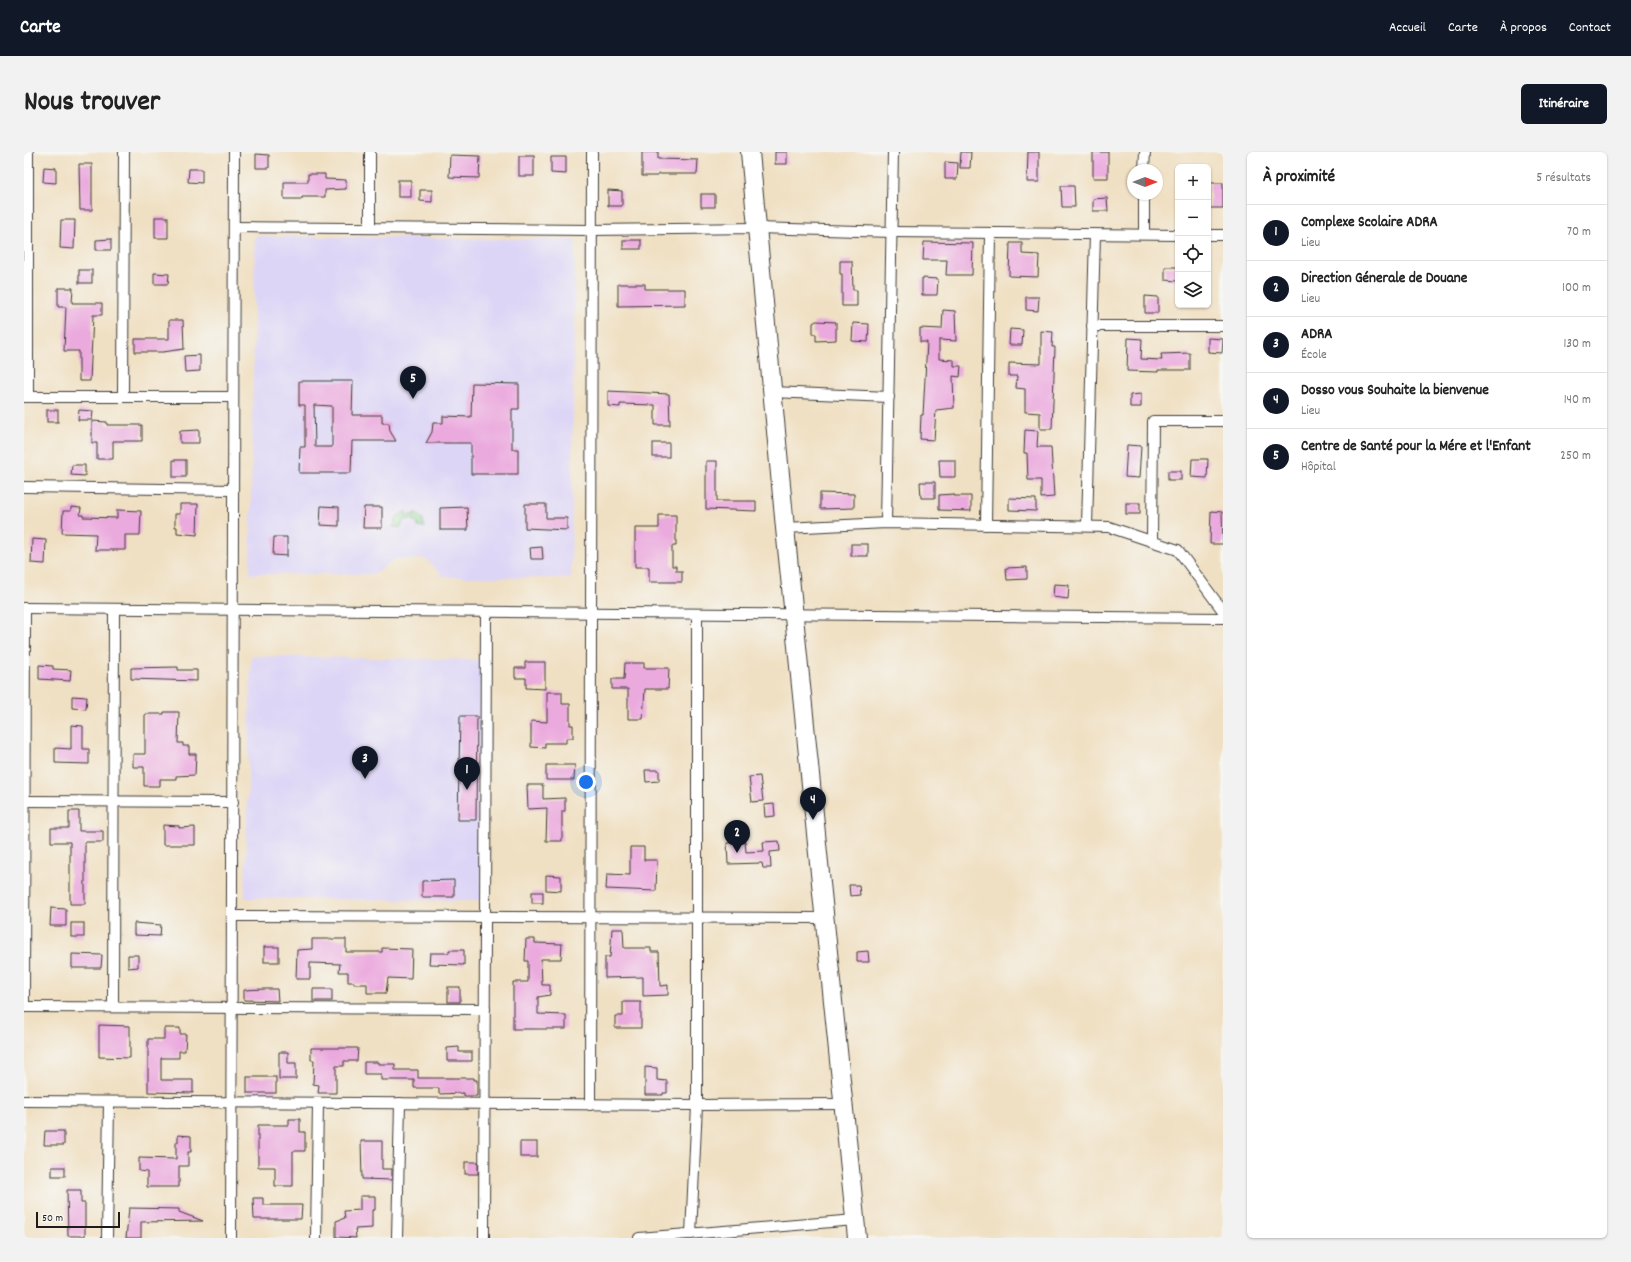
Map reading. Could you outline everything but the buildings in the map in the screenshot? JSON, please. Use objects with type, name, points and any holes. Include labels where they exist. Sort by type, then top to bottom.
[{"type":"highway","points":[[750,152],[785,528],[857,1238]]},
{"type":"street","points":[[28,152],[26,397],[233,397]]},
{"type":"street","points":[[124,152],[124,397]]},
{"type":"street","points":[[231,1238],[234,152]]},
{"type":"street","points":[[370,152],[370,228]]},
{"type":"street","points":[[590,1105],[592,152]]},
{"type":"street","points":[[886,523],[893,152]]},
{"type":"street","points":[[1144,164],[1145,152]]},
{"type":"street","points":[[1144,200],[1144,234]]},
{"type":"street","points":[[234,227],[592,230],[757,228],[892,232],[1175,235]]},
{"type":"street","points":[[986,525],[990,233]]},
{"type":"street","points":[[1087,526],[1095,234]]},
{"type":"street","points":[[1211,235],[1223,235]]},
{"type":"street","points":[[1092,326],[1223,326]]},
{"type":"street","points":[[772,392],[889,397]]},
{"type":"street","points":[[1152,541],[1153,420],[1223,421]]},
{"type":"street","points":[[24,487],[233,490]]},
{"type":"street","points":[[785,528],[886,523],[1109,527],[1178,550],[1223,611]]},
{"type":"street","points":[[485,1009],[24,1007],[25,608],[1223,618]]},
{"type":"street","points":[[113,1007],[114,609]]},
{"type":"street","points":[[484,1238],[486,612]]},
{"type":"street","points":[[691,1234],[697,1105],[698,614]]},
{"type":"street","points":[[24,802],[233,802]]},
{"type":"street","points":[[232,916],[591,916],[824,918]]},
{"type":"street","points":[[24,1101],[590,1105],[844,1104]]},
{"type":"street","points":[[107,1238],[110,1102]]},
{"type":"street","points":[[316,1238],[318,1103]]},
{"type":"street","points":[[397,1238],[400,1103]]},
{"type":"street","points":[[638,1238],[855,1220]]},
{"type":"shaded area","points":[[255,236],[575,240],[571,578],[444,577],[426,559],[395,559],[374,574],[250,574]]},
{"type":"shaded area","points":[[251,656],[484,660],[481,901],[245,898]]},
{"type":"green space","points":[[406,511],[406,515],[415,515],[416,512],[422,518],[425,527],[418,527],[417,522],[411,519],[404,520],[401,527],[393,527],[398,516]]},
{"type":"place","name":"Centre de Santé pour la Mére et l'Enfant","points":[[413,399]]},
{"type":"place","name":"ADRA","points":[[365,779]]},
{"type":"place","name":"Complexe Scolaire ADRA","points":[[467,790]]},
{"type":"place","name":"Dosso vous Souhaite la bienvenue","points":[[813,820]]},
{"type":"place","name":"Direction Génerale de Douane","points":[[737,853]]}]
